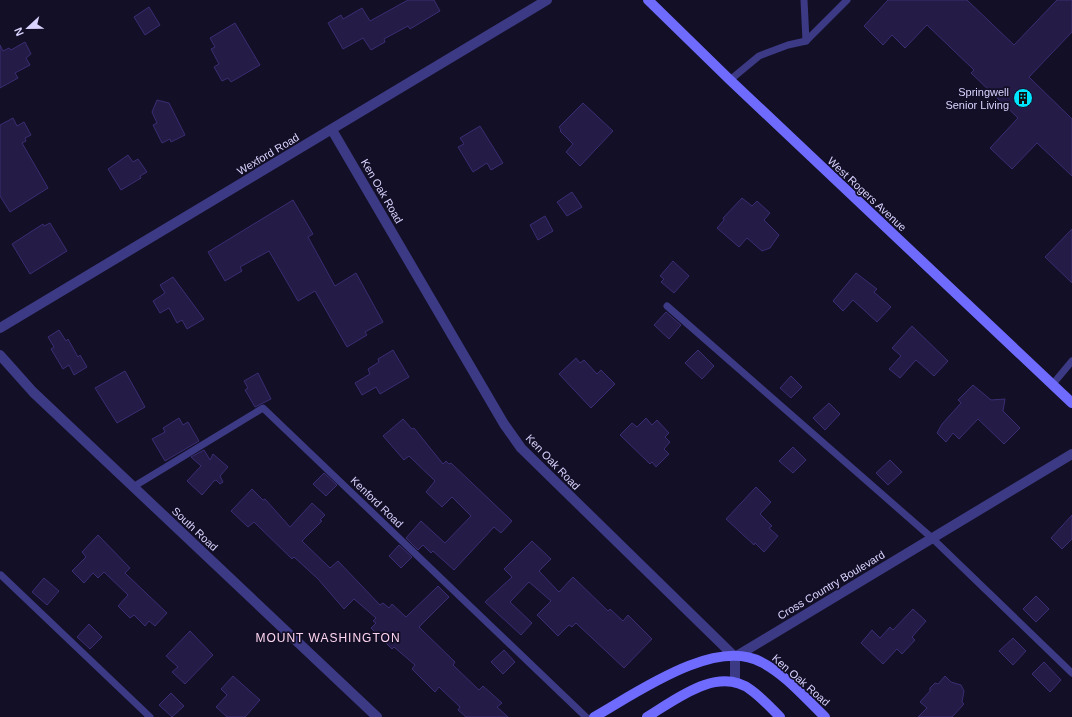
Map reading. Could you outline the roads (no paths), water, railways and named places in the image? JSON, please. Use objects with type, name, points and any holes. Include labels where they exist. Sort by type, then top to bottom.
[{"type":"street","name":"Wexford Road","points":[[0,328],[547,0]]},
{"type":"street","name":"West Rogers Avenue","points":[[648,0],[730,80],[1072,403]]},
{"type":"street","name":"Ken Oak Road","points":[[332,130],[504,424],[521,448],[735,657],[759,660],[771,667],[825,717]]},
{"type":"street","name":"South Road","points":[[0,356],[33,392],[378,717]]},
{"type":"street","name":"Cross Country Boulevard","points":[[735,657],[1072,454]]},
{"type":"street","points":[[594,717],[678,670],[714,657],[735,657],[735,682]]},
{"type":"street","points":[[647,717],[692,690],[716,682],[735,682],[750,689],[780,717]]},
{"type":"lane","points":[[804,0],[806,41]]},
{"type":"lane","points":[[730,80],[759,56],[788,45],[806,41],[847,0]]},
{"type":"lane","points":[[667,306],[932,538],[1072,673]]},
{"type":"lane","points":[[1052,385],[1072,361]]},
{"type":"lane","name":"Kenford Road","points":[[134,487],[264,408],[586,717]]},
{"type":"lane","points":[[1,575],[150,717]]},
{"type":"place","name":"Springwell Senior Living","points":[[1023,98]]},
{"type":"district","name":"MOUNT WASHINGTON","points":[[328,638]]}]
